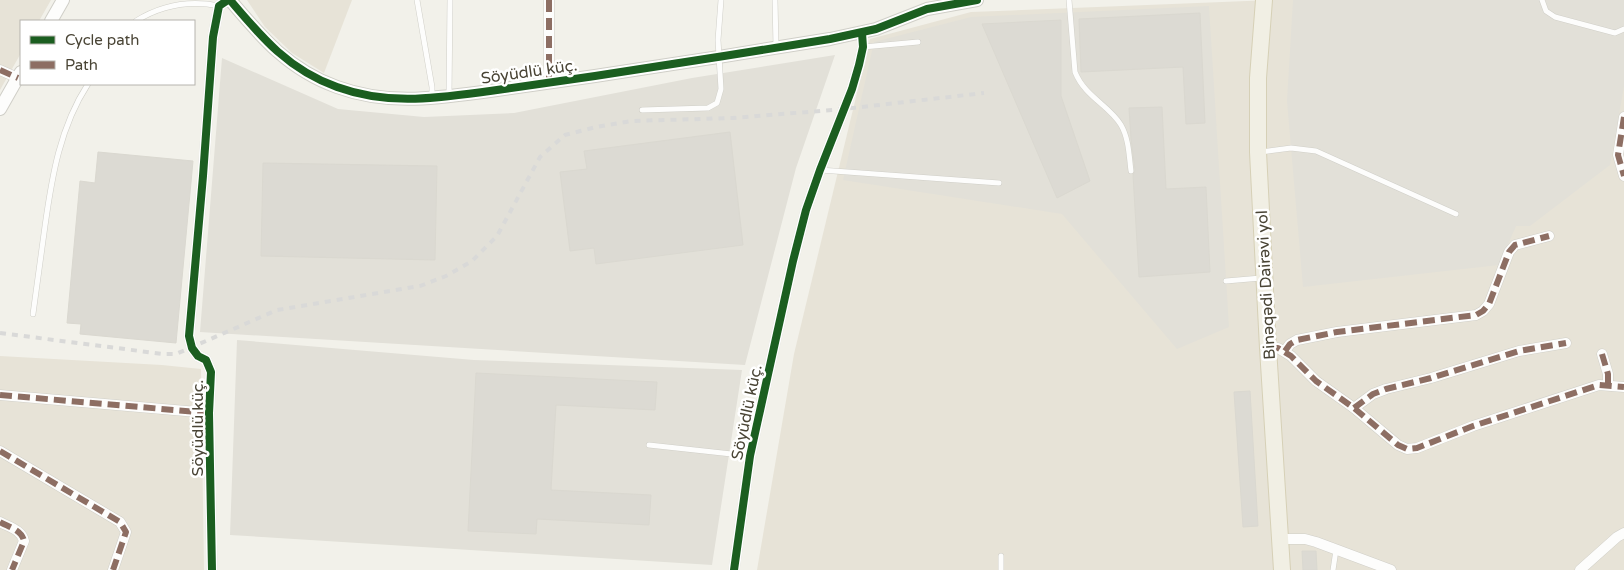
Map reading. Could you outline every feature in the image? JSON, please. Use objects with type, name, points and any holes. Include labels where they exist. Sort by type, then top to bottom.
[{"type":"main road","name":"Binəqədi Dairəvi yol","points":[[1264,0],[1258,78],[1258,152],[1282,570]]},
{"type":"street","points":[[52,20],[63,0]]},
{"type":"street","points":[[549,0],[549,83]]},
{"type":"street","name":"Söyüdlü küç.","points":[[212,570],[211,372],[206,360],[198,356],[192,348],[189,336],[213,37],[226,2],[274,50],[298,68],[336,87],[392,100],[432,98],[549,83],[776,48],[862,33],[927,10],[977,0]]},
{"type":"street","name":"Söyüdlü küç.","points":[[734,570],[750,456],[793,261],[806,210],[852,89],[863,47],[862,33]]},
{"type":"street","points":[[0,70],[20,75],[0,109]]},
{"type":"street","points":[[1624,117],[1618,155],[1624,176]]},
{"type":"street","points":[[1285,351],[1290,344],[1297,340],[1337,332],[1483,312],[1494,295],[1509,252],[1516,245],[1549,236]]},
{"type":"street","points":[[1354,408],[1373,394],[1386,389],[1432,378],[1519,351],[1566,343]]},
{"type":"street","points":[[1268,348],[1278,348],[1285,351],[1316,380],[1354,408],[1398,445],[1407,449],[1417,448],[1498,417],[1599,385],[1624,386]]},
{"type":"street","points":[[1602,354],[1608,374],[1608,384]]},
{"type":"street","points":[[0,395],[210,414]]},
{"type":"street","points":[[0,451],[120,522],[126,532],[113,570]]},
{"type":"street","points":[[0,522],[21,534],[24,541],[12,570]]},
{"type":"street","points":[[1580,570],[1624,533]]},
{"type":"street","points":[[1280,539],[1305,539],[1391,570]]},
{"type":"lane","points":[[417,0],[432,87],[432,98]]},
{"type":"lane","points":[[449,96],[450,0]]},
{"type":"lane","points":[[642,110],[708,108],[717,103],[721,89],[718,40],[721,0]]},
{"type":"lane","points":[[775,0],[776,48]]},
{"type":"lane","points":[[1069,0],[1075,72],[1080,83],[1121,125],[1126,139],[1131,171]]},
{"type":"lane","points":[[1542,0],[1546,11],[1555,17],[1615,33],[1624,29]]},
{"type":"lane","points":[[138,20],[155,10],[169,6],[226,2]]},
{"type":"lane","points":[[863,47],[918,42]]},
{"type":"lane","points":[[33,314],[52,180],[70,115],[87,85]]},
{"type":"lane","points":[[1258,152],[1291,148],[1316,150],[1456,214]]},
{"type":"lane","points":[[820,170],[999,182]]},
{"type":"lane","points":[[1226,281],[1264,278]]},
{"type":"lane","points":[[649,445],[750,456]]},
{"type":"lane","points":[[1333,570],[1336,550]]},
{"type":"lane","points":[[1001,570],[1002,556]]},
{"type":"shaded area","points":[[0,0],[51,0],[40,20],[20,20],[20,55],[0,90]]},
{"type":"shaded area","points":[[247,0],[352,0],[324,73],[292,53],[265,27]]},
{"type":"shaded area","points":[[1274,0],[1624,0],[1624,570],[757,570],[794,354],[870,39],[971,12]]},
{"type":"shaded area","points":[[1293,0],[1624,0],[1624,86],[1610,165],[1530,226],[1516,226],[1499,265],[1303,287],[1287,101]]},
{"type":"shaded area","points":[[1209,6],[1229,327],[1177,349],[1062,214],[843,180],[874,42],[971,17]]},
{"type":"shaded area","points":[[835,55],[796,168],[745,365],[200,332],[222,58],[338,109],[424,117],[514,113],[692,78]]},
{"type":"shaded area","points":[[237,340],[474,360],[742,370],[712,565],[230,535]]},
{"type":"shaded area","points":[[0,356],[201,369],[204,570],[0,570]]},
{"type":"building","points":[[1200,13],[1205,123],[1186,124],[1183,67],[1081,72],[1079,19]]},
{"type":"building","points":[[1061,20],[1061,96],[1090,181],[1057,198],[982,24]]},
{"type":"building","points":[[1162,107],[1166,189],[1206,187],[1210,272],[1139,277],[1133,175],[1135,170],[1129,108]]},
{"type":"building","points":[[730,132],[743,245],[596,264],[594,248],[570,251],[560,172],[587,169],[584,151]]},
{"type":"building","points":[[98,152],[193,161],[176,343],[80,334],[81,324],[67,323],[80,181],[95,183]]},
{"type":"building","points":[[263,163],[437,166],[435,260],[261,256]]},
{"type":"building","points":[[476,373],[657,382],[655,410],[556,405],[551,490],[651,495],[649,525],[537,519],[536,534],[468,531]]},
{"type":"building","points":[[1250,391],[1258,526],[1243,527],[1234,392]]},
{"type":"building","points":[[1302,551],[1316,551],[1317,570],[1303,570]]},
{"type":"railway","points":[[0,333],[163,354],[176,354],[277,310],[420,286],[446,276],[472,261],[497,236],[540,157],[565,135],[631,121],[733,118],[844,109],[984,93]]},
{"type":"marked path","points":[[549,0],[549,83]]},
{"type":"marked path","points":[[0,70],[18,78]]},
{"type":"marked path","points":[[1624,117],[1618,155],[1624,176]]},
{"type":"marked path","points":[[1285,351],[1290,344],[1297,340],[1337,332],[1476,315],[1489,304],[1509,252],[1515,245],[1549,236]]},
{"type":"marked path","points":[[1354,408],[1373,394],[1386,389],[1431,378],[1519,351],[1566,343]]},
{"type":"marked path","points":[[1268,348],[1278,348],[1291,356],[1316,381],[1354,408],[1398,445],[1407,449],[1417,448],[1473,426],[1599,385],[1624,387]]},
{"type":"marked path","points":[[1602,354],[1608,374],[1608,384]]},
{"type":"marked path","points":[[0,395],[209,413]]},
{"type":"marked path","points":[[0,451],[120,522],[126,532],[113,570]]},
{"type":"marked path","points":[[0,522],[18,531],[23,537],[24,541],[12,570]]},
{"type":"cycle path","points":[[212,570],[209,413],[211,372],[206,360],[198,356],[192,348],[189,336],[213,37],[219,6],[228,0]]},
{"type":"cycle path","points":[[230,0],[265,40],[290,62],[305,72],[320,80],[356,93],[375,97],[413,99],[470,94],[830,39],[876,29],[927,9],[977,0]]},
{"type":"cycle path","points":[[734,570],[750,456],[793,261],[806,210],[852,89],[863,47],[862,33]]}]
